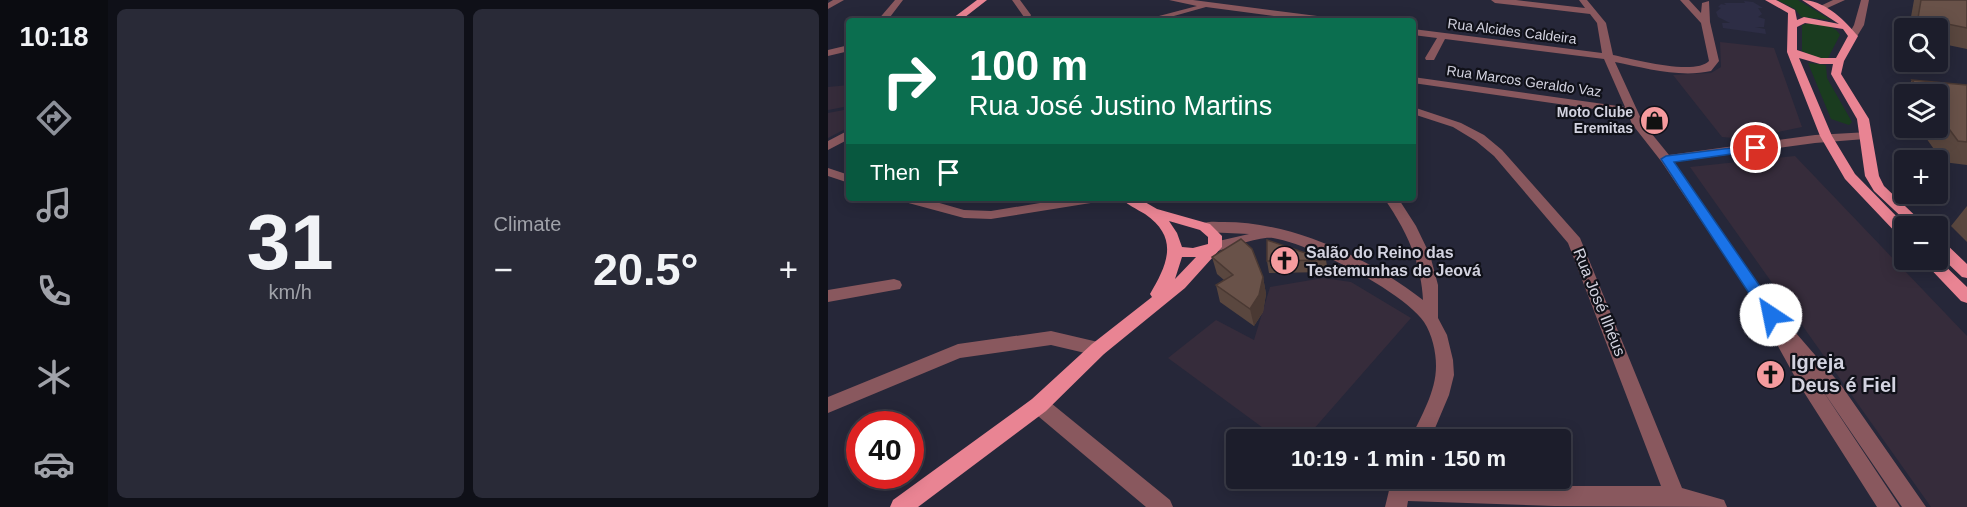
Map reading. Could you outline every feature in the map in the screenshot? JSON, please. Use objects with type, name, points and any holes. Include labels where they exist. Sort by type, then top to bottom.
[{"type":"main road","points":[[958,18],[984,0]]},
{"type":"main road","points":[[1769,0],[1792,12],[1792,52],[1826,136],[1850,176],[1894,222]]},
{"type":"main road","points":[[1806,0],[1820,8],[1853,36],[1839,61],[1836,74],[1863,119],[1872,176],[1880,188],[1909,216]]},
{"type":"main road","points":[[1792,26],[1804,20],[1840,24]]},
{"type":"main road","points":[[1792,52],[1820,61],[1839,61]]},
{"type":"main road","points":[[901,507],[1039,405],[1098,350],[1179,284],[1215,247],[1215,236],[1205,227],[1152,212],[1133,201]]},
{"type":"main road","points":[[1152,212],[1175,245],[1193,253],[1215,247]]},
{"type":"main road","points":[[1175,245],[1205,227]]},
{"type":"main road","points":[[1150,306],[1175,267],[1175,245]]},
{"type":"main road","points":[[1948,255],[1967,273]]},
{"type":"main road","points":[[1940,270],[1967,297]]},
{"type":"street","points":[[828,6],[840,0]]},
{"type":"street","points":[[884,18],[899,0]]},
{"type":"street","points":[[1016,0],[1027,15]]},
{"type":"street","points":[[1173,0],[1308,18]]},
{"type":"street","points":[[1495,0],[1588,6],[1601,23],[1611,64],[1631,111],[1771,315],[1806,381],[1889,507]]},
{"type":"street","points":[[1820,8],[1841,0]]},
{"type":"street","points":[[1853,36],[1859,25],[1865,0]]},
{"type":"street","points":[[1685,1],[1708,2],[1705,22]]},
{"type":"street","points":[[1685,1],[1705,22]]},
{"type":"street","points":[[1157,18],[1210,5]]},
{"type":"street","points":[[1247,10],[1266,18]]},
{"type":"street","points":[[1286,18],[1292,16]]},
{"type":"street","name":"Rua Alcides Caldeira","points":[[1416,32],[1611,64],[1700,70],[1712,65],[1713,54],[1705,22]]},
{"type":"street","points":[[1430,58],[1443,36]]},
{"type":"street","points":[[828,53],[846,49]]},
{"type":"street","name":"Rua Marcos Geraldo Vaz","points":[[1416,80],[1631,111]]},
{"type":"street","name":"Rua José Ilhéus","points":[[1416,111],[1457,125],[1480,138],[1498,153],[1575,241],[1675,496]]},
{"type":"street","points":[[1666,159],[1737,152],[1826,136],[1865,135]]},
{"type":"street","points":[[828,146],[846,136]]},
{"type":"street","points":[[828,172],[846,178]]},
{"type":"street","points":[[917,201],[964,214],[991,214],[1077,201]]},
{"type":"street","points":[[1393,201],[1419,243],[1430,269],[1432,285],[1430,318]]},
{"type":"street","points":[[1205,227],[1228,227],[1269,234],[1310,245],[1352,263],[1411,299],[1430,318],[1442,346],[1445,367],[1439,396],[1425,429]]},
{"type":"street","points":[[1215,247],[1269,234]]},
{"type":"street","points":[[828,296],[894,285]]},
{"type":"street","points":[[1771,315],[1834,390],[1915,507]]},
{"type":"street","points":[[828,405],[958,351],[1051,338],[1098,350]]},
{"type":"street","points":[[1039,405],[1162,507]]},
{"type":"street","points":[[1399,492],[1675,496],[1716,507]]},
{"type":"shaded area","points":[[1744,1],[1753,2],[1763,8],[1758,8],[1762,14],[1758,17],[1765,19],[1764,27],[1755,27],[1765,29],[1766,34],[1723,28],[1722,23],[1730,23],[1718,17],[1716,12],[1721,8],[1718,7],[1721,4],[1726,5],[1724,3],[1745,3]]},
{"type":"shaded area","points":[[1720,42],[1774,48],[1802,127],[1745,139],[1722,137],[1673,75],[1711,73],[1721,67]]},
{"type":"shaded area","points":[[846,85],[846,107],[828,110],[828,87]]},
{"type":"shaded area","points":[[846,110],[846,129],[828,138],[828,113]]},
{"type":"shaded area","points":[[1795,156],[1894,260],[1894,270],[1904,270],[1967,336],[1967,507],[1931,507],[1690,167]]},
{"type":"shaded area","points":[[1323,278],[1351,282],[1411,318],[1314,429],[1264,429],[1168,358],[1216,320],[1254,340],[1270,287]]},
{"type":"green space","points":[[1777,0],[1798,0],[1831,20],[1801,17],[1795,9]]},
{"type":"green space","points":[[1811,23],[1832,27],[1840,35],[1828,58],[1816,58],[1802,51],[1802,25]]},
{"type":"green space","points":[[1808,63],[1826,65],[1827,78],[1852,122],[1849,125],[1831,119]]},
{"type":"building","points":[[1921,0],[1967,0],[1967,28],[1948,24],[1948,18],[1918,18]]},
{"type":"building","points":[[1912,80],[1967,85],[1967,142],[1958,141],[1948,128],[1948,84],[1915,84]]},
{"type":"building","points":[[1241,239],[1252,249],[1263,277],[1259,295],[1250,309],[1216,285],[1233,275],[1212,257]]},
{"type":"building","points":[[1267,240],[1326,260],[1267,261]]},
{"type":"place","name":"Moto Clube Eremitas","points":[[1654,120]]},
{"type":"place","name":"Salão do Reino das Testemunhas de Jeová","points":[[1285,261]]},
{"type":"place","name":"Igreja Deus é Fiel","points":[[1770,374]]},
{"type":"route","points":[[1756,148],[1666,159],[1771,315]]}]
